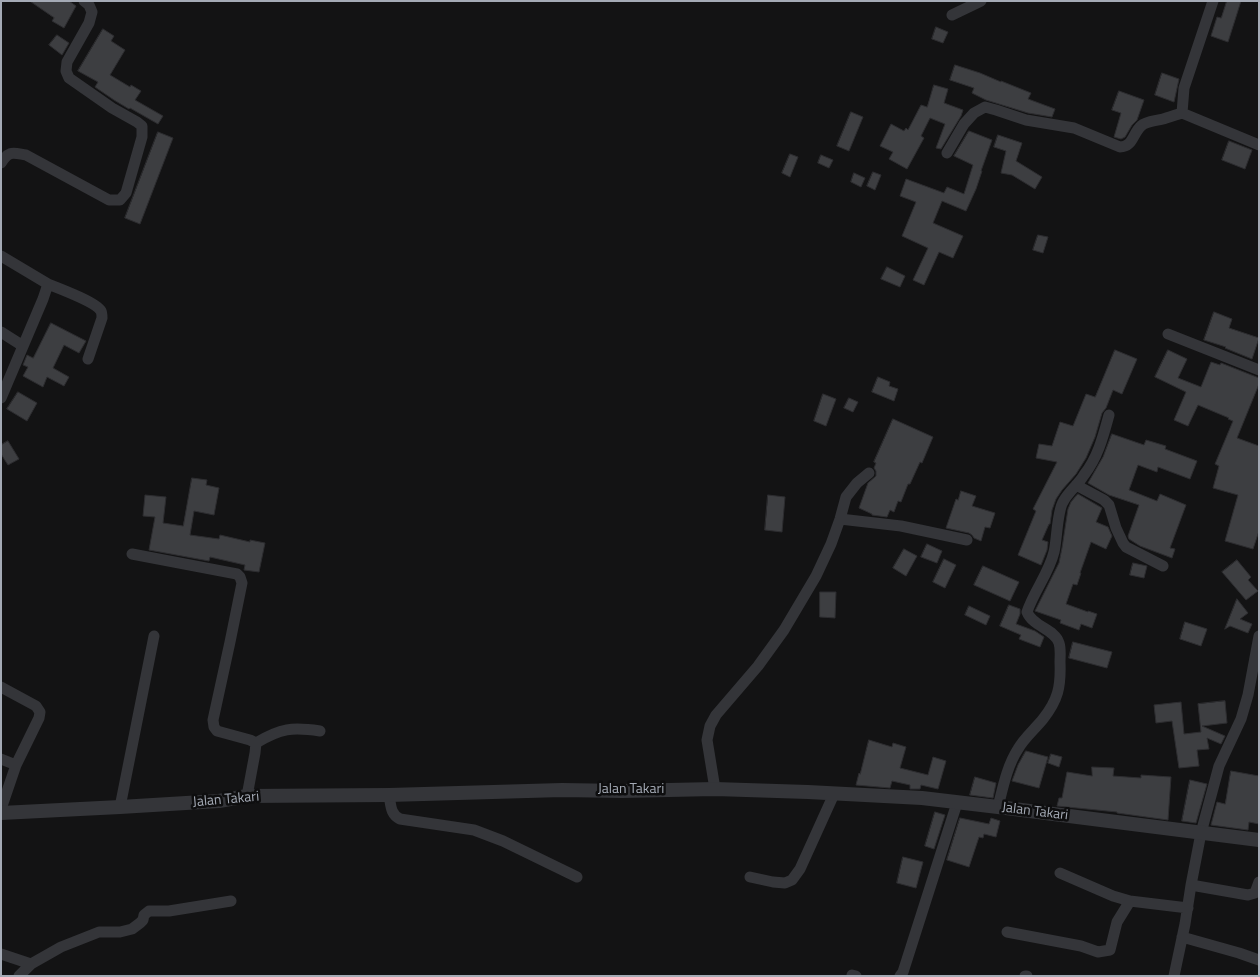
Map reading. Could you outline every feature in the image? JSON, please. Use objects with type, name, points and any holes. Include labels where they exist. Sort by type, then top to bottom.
[{"type":"street","points":[[1,163],[6,156],[14,153],[26,155],[109,200],[120,200],[126,192],[142,138],[142,126],[69,78],[66,72],[67,62],[89,23],[92,12],[89,5],[84,1]]},
{"type":"street","points":[[952,15],[981,1]]},
{"type":"street","points":[[1182,113],[1184,88],[1213,1]]},
{"type":"street","points":[[947,153],[964,124],[974,113],[985,108],[1026,120],[1074,128],[1120,147],[1129,144],[1137,130],[1145,123],[1182,113],[1259,144]]},
{"type":"street","points":[[1,256],[48,284],[79,297],[102,312],[100,325],[88,359]]},
{"type":"street","points":[[1,398],[48,284]]},
{"type":"street","points":[[1,332],[23,346]]},
{"type":"street","points":[[1168,334],[1259,370]]},
{"type":"street","points":[[998,807],[1009,766],[1018,747],[1043,719],[1056,700],[1061,678],[1060,645],[1058,639],[1031,620],[1027,612],[1054,552],[1062,503],[1095,460],[1109,415]]},
{"type":"street","points":[[714,789],[707,740],[710,726],[716,715],[758,666],[784,630],[816,576],[831,544],[846,497],[857,483],[869,473]]},
{"type":"street","points":[[1076,485],[1104,500],[1109,505],[1116,528],[1126,547],[1163,566]]},
{"type":"street","points":[[840,520],[901,526],[967,540]]},
{"type":"street","points":[[132,554],[237,574],[240,577],[242,583],[212,720],[217,731],[256,742],[286,729],[305,728],[320,731]]},
{"type":"street","points":[[120,808],[154,636]]},
{"type":"street","points":[[1174,976],[1201,833],[1219,766],[1241,719],[1248,695],[1259,636]]},
{"type":"street","points":[[1,687],[36,706],[40,712],[39,718],[16,764],[1,811]]},
{"type":"street","points":[[247,796],[256,742]]},
{"type":"street","points":[[1,759],[16,764]]},
{"type":"street","name":"Jalan Takari","points":[[1,811],[120,808],[219,801],[247,796],[714,789],[922,798],[1259,840]]},
{"type":"street","points":[[750,878],[785,883],[792,880],[800,869],[834,794]]},
{"type":"street","points":[[390,795],[391,811],[400,819],[474,830],[503,841],[577,876]]},
{"type":"street","points":[[900,976],[903,972],[957,803]]},
{"type":"street","points":[[1060,873],[1113,896],[1130,901],[1188,908]]},
{"type":"street","points":[[1191,885],[1248,895],[1255,893],[1259,882]]},
{"type":"street","points":[[19,976],[31,964],[61,947],[99,932],[120,932],[132,929],[143,920],[144,915],[149,911],[169,911],[231,901]]},
{"type":"street","points":[[1007,932],[1081,946],[1098,952],[1110,950],[1118,922],[1130,901]]},
{"type":"street","points":[[1182,937],[1259,960]]},
{"type":"street","points":[[1,954],[31,964]]},
{"type":"building","points":[[30,1],[69,1],[76,6],[64,28],[52,21],[54,18]]},
{"type":"building","points":[[1227,1],[1241,1],[1228,42],[1211,36],[1217,17],[1221,18]]},
{"type":"building","points":[[936,27],[948,32],[943,43],[932,39]]},
{"type":"building","points":[[103,29],[114,36],[111,41],[125,50],[110,75],[141,91],[135,100],[163,116],[158,124],[114,100],[95,87],[98,82],[78,71]]},
{"type":"building","points":[[57,35],[69,43],[62,55],[49,45]]},
{"type":"building","points":[[955,65],[1031,93],[1028,99],[1055,109],[1052,117],[1028,113],[986,100],[972,93],[974,88],[950,80]]},
{"type":"building","points":[[1162,73],[1179,79],[1174,102],[1155,95]]},
{"type":"building","points":[[934,85],[948,89],[944,103],[963,110],[941,149],[936,148],[945,124],[930,118],[921,136],[924,138],[907,169],[889,159],[893,152],[880,146],[891,124],[904,131],[906,128],[908,130],[921,105],[927,107]]},
{"type":"building","points":[[1119,91],[1144,100],[1137,120],[1125,137],[1121,139],[1114,137],[1121,113],[1112,110]]},
{"type":"building","points":[[851,112],[863,117],[849,151],[837,146]]},
{"type":"building","points":[[969,131],[992,140],[976,189],[966,211],[942,201],[933,223],[963,236],[953,258],[939,252],[924,285],[913,280],[928,248],[902,236],[916,202],[900,196],[906,179],[944,193],[947,187],[964,194],[973,165],[954,156]]},
{"type":"building","points":[[158,132],[173,138],[140,224],[125,218]]},
{"type":"building","points":[[998,135],[1022,143],[1016,161],[1042,177],[1035,189],[1012,175],[1001,173],[1006,151],[994,147]]},
{"type":"building","points":[[1229,141],[1252,150],[1245,169],[1222,160]]},
{"type":"building","points":[[790,154],[798,157],[790,177],[782,173]]},
{"type":"building","points":[[821,155],[833,160],[829,168],[818,163]]},
{"type":"building","points":[[873,172],[881,175],[875,190],[867,186]]},
{"type":"building","points":[[854,173],[865,178],[861,187],[851,182]]},
{"type":"building","points":[[1038,235],[1048,237],[1043,253],[1033,250]]},
{"type":"building","points":[[887,267],[905,276],[900,287],[881,279]]},
{"type":"building","points":[[1214,312],[1232,319],[1229,328],[1259,338],[1252,359],[1226,347],[1204,340]]},
{"type":"building","points":[[51,323],[86,341],[79,353],[64,345],[53,368],[69,377],[64,386],[47,377],[43,387],[23,376],[28,367],[23,365],[27,355],[33,358]]},
{"type":"building","points":[[1115,350],[1137,359],[1122,394],[1113,390],[1102,413],[1086,458],[1056,499],[1050,524],[1042,540],[1048,542],[1041,565],[1018,555],[1036,511],[1033,509],[1057,462],[1036,458],[1039,444],[1052,446],[1060,422],[1073,426],[1086,394],[1095,397]]},
{"type":"building","points":[[1168,350],[1187,359],[1178,378],[1201,387],[1211,362],[1220,365],[1221,363],[1259,378],[1259,384],[1237,438],[1259,446],[1259,531],[1253,549],[1225,541],[1238,495],[1213,488],[1219,466],[1215,464],[1233,421],[1198,405],[1188,426],[1174,420],[1186,392],[1155,377]]},
{"type":"building","points":[[878,377],[890,382],[889,386],[898,389],[894,401],[872,392]]},
{"type":"building","points":[[18,392],[37,403],[27,421],[7,409]]},
{"type":"building","points":[[823,394],[836,399],[826,426],[814,421]]},
{"type":"building","points":[[849,398],[858,402],[853,412],[844,408]]},
{"type":"building","points":[[893,419],[933,437],[922,463],[920,462],[901,502],[898,501],[894,512],[890,510],[887,517],[872,515],[859,508],[868,483],[876,476],[874,468],[876,463],[874,462]]},
{"type":"building","points":[[1112,434],[1144,445],[1146,440],[1166,446],[1165,449],[1197,461],[1190,479],[1158,467],[1157,472],[1138,465],[1129,490],[1157,501],[1160,494],[1186,505],[1170,548],[1175,549],[1172,558],[1140,546],[1129,539],[1128,536],[1139,505],[1109,495],[1088,483],[1103,457]]},
{"type":"building","points":[[8,441],[19,459],[8,465],[1,454],[1,445]]},
{"type":"building","points":[[192,478],[207,480],[206,485],[219,488],[214,515],[194,511],[190,535],[219,539],[220,535],[250,542],[250,540],[265,543],[259,572],[244,570],[245,565],[210,557],[209,561],[149,550],[155,517],[143,516],[145,495],[166,497],[163,523],[183,526]]},
{"type":"building","points":[[961,491],[976,496],[972,506],[995,513],[990,528],[985,527],[981,541],[969,533],[946,528],[956,499],[958,500]]},
{"type":"building","points":[[1078,494],[1102,508],[1096,522],[1108,527],[1112,536],[1106,549],[1091,542],[1077,585],[1073,584],[1066,604],[1097,614],[1092,628],[1081,624],[1079,630],[1060,623],[1061,620],[1035,611],[1059,563],[1068,509]]},
{"type":"building","points":[[768,495],[785,497],[782,532],[765,530]]},
{"type":"building","points":[[927,544],[942,551],[937,563],[921,557]]},
{"type":"building","points":[[904,549],[917,556],[906,576],[893,568]]},
{"type":"building","points":[[944,559],[956,565],[945,588],[933,582]]},
{"type":"building","points":[[1237,560],[1251,577],[1248,580],[1258,591],[1246,600],[1222,572]]},
{"type":"building","points":[[1133,563],[1147,566],[1144,578],[1130,575]]},
{"type":"building","points":[[983,566],[1019,582],[1010,601],[974,585]]},
{"type":"building","points":[[820,592],[836,592],[835,618],[820,617]]},
{"type":"building","points":[[1237,599],[1248,613],[1240,619],[1252,624],[1248,633],[1230,626],[1225,629]]},
{"type":"building","points":[[1009,605],[1020,609],[1016,624],[1035,631],[1044,637],[1040,647],[1019,639],[1021,635],[1000,626]]},
{"type":"building","points":[[969,606],[990,616],[986,625],[965,615]]},
{"type":"building","points":[[1185,622],[1207,629],[1201,646],[1180,639]]},
{"type":"building","points":[[1073,642],[1112,652],[1107,668],[1069,658]]},
{"type":"building","points":[[1225,701],[1227,723],[1202,726],[1225,736],[1221,744],[1207,738],[1209,749],[1197,750],[1199,766],[1179,768],[1172,721],[1156,723],[1154,705],[1181,702],[1184,734],[1201,732],[1198,704]]},
{"type":"building","points":[[869,740],[892,747],[893,743],[906,747],[900,768],[928,775],[933,757],[946,761],[938,789],[921,785],[920,789],[910,789],[910,785],[892,781],[890,788],[856,785]]},
{"type":"building","points":[[1026,751],[1048,757],[1039,788],[1012,781]]},
{"type":"building","points":[[1051,754],[1062,757],[1059,767],[1048,763]]},
{"type":"building","points":[[1092,767],[1114,768],[1113,776],[1141,778],[1141,775],[1171,777],[1168,820],[1117,812],[1057,806],[1059,798],[1062,798],[1067,772],[1092,776]]},
{"type":"building","points":[[1231,771],[1259,776],[1259,824],[1249,822],[1248,830],[1211,825],[1217,802],[1225,804]]},
{"type":"building","points":[[975,777],[996,783],[993,798],[970,795]]},
{"type":"building","points":[[1190,780],[1207,784],[1196,823],[1182,821]]},
{"type":"building","points":[[935,812],[945,815],[934,849],[925,846]]},
{"type":"building","points":[[960,818],[989,824],[991,818],[1000,821],[996,837],[984,834],[983,838],[979,837],[969,867],[947,860]]},
{"type":"building","points":[[903,857],[923,862],[916,888],[897,883]]}]
